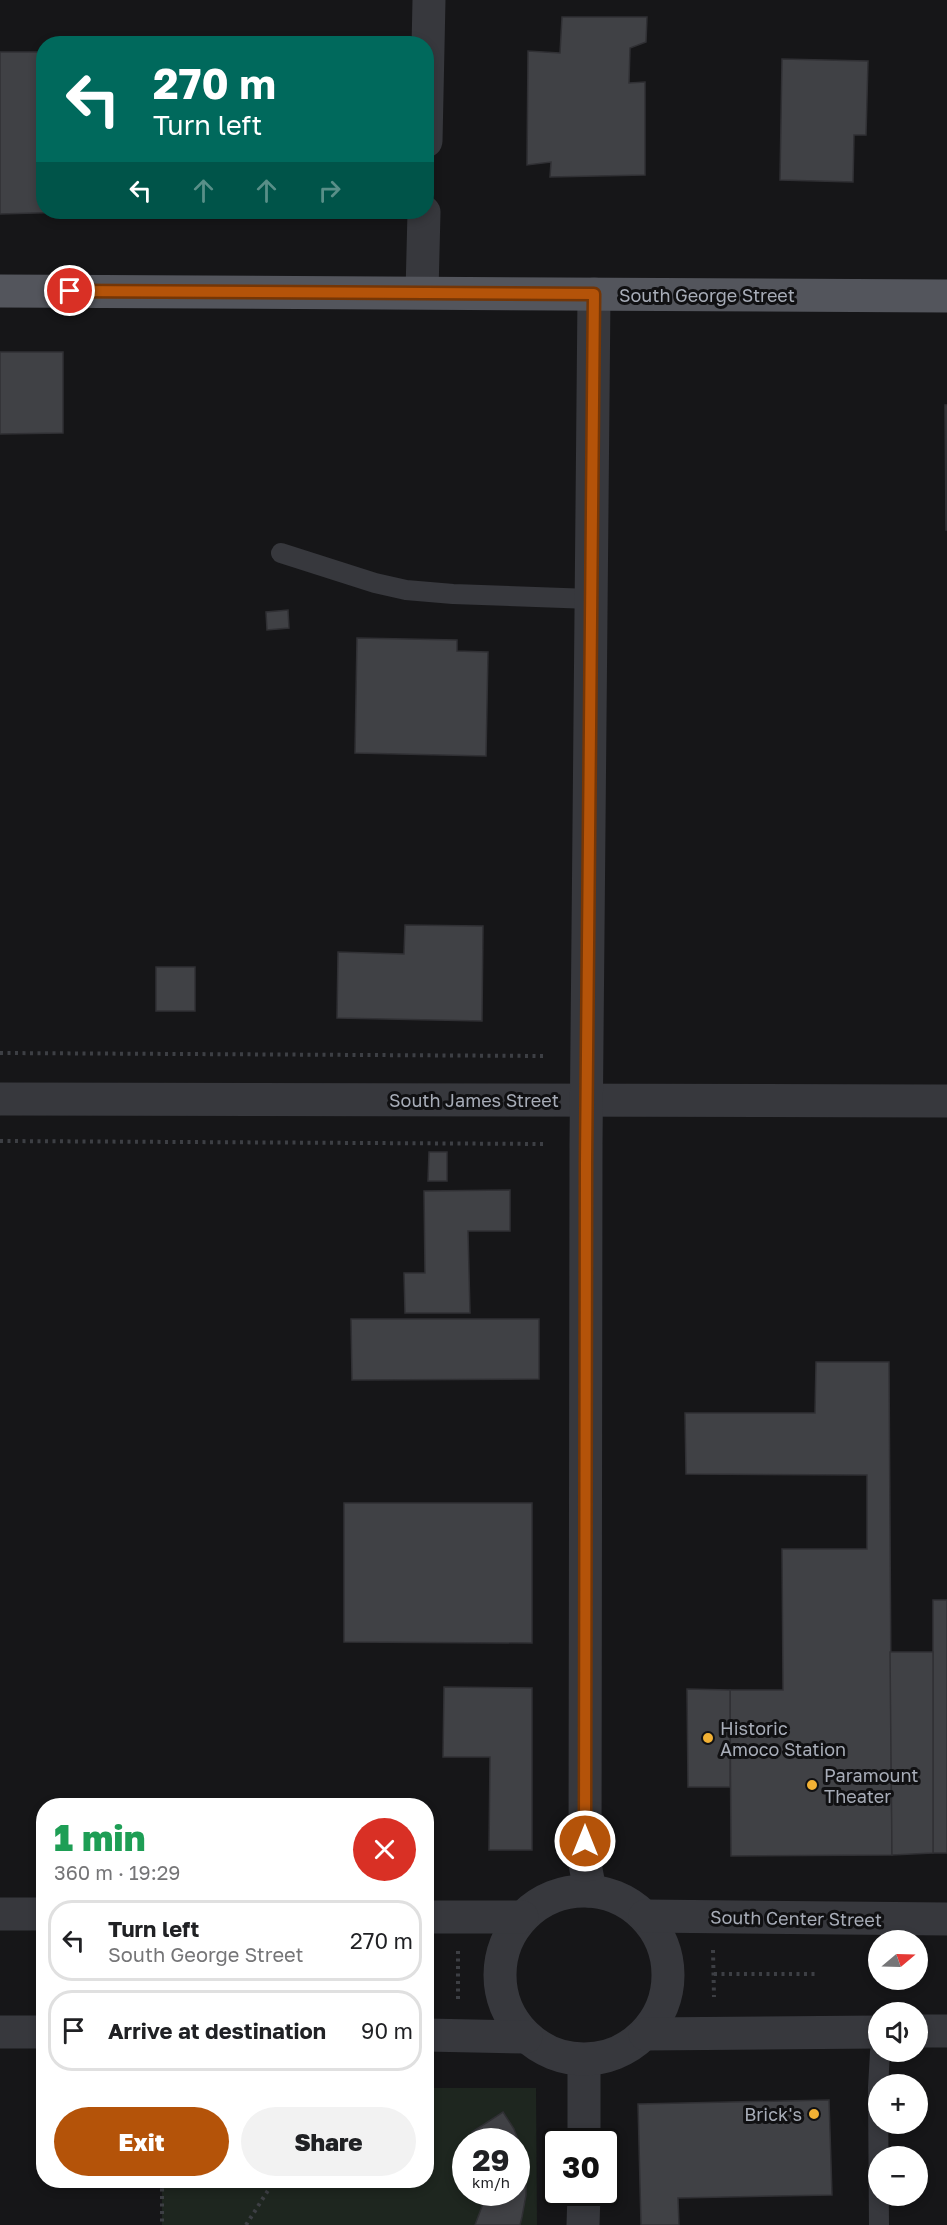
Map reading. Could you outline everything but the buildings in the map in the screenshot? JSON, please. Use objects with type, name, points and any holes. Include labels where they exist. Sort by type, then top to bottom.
[{"type":"main road","name":"South George Street","points":[[0,291],[947,296]]},
{"type":"street","points":[[428,36],[429,0]]},
{"type":"street","points":[[422,292],[424,219]]},
{"type":"street","points":[[590,1891],[585,1864],[585,1840],[587,1100],[594,294]]},
{"type":"street","name":"South James Street","points":[[0,1100],[947,1101]]},
{"type":"street","points":[[571,1891],[610,1894],[645,1916],[666,1954],[668,1975],[666,1997],[658,2017],[645,2034],[627,2048],[606,2057],[584,2061],[563,2058],[543,2050],[526,2037],[512,2020],[502,2000],[499,1978],[501,1956],[509,1935],[522,1917],[536,1905],[553,1896],[571,1891]]},
{"type":"street","points":[[0,1914],[36,1914]]},
{"type":"street","name":"South Center Street","points":[[645,1916],[947,1919]]},
{"type":"street","points":[[434,1917],[522,1917]]},
{"type":"street","points":[[928,2031],[947,2031]]},
{"type":"street","points":[[0,2032],[36,2032]]},
{"type":"street","points":[[645,2034],[868,2032]]},
{"type":"street","points":[[434,2035],[526,2037]]},
{"type":"street","points":[[584,2061],[584,2128]]},
{"type":"street","points":[[583,2225],[584,2206]]},
{"type":"lane","points":[[281,553],[375,583],[406,590],[591,599]]},
{"type":"lane","points":[[879,2062],[879,2225]]},
{"type":"path","points":[[0,1053],[547,1056]]},
{"type":"path","points":[[0,1141],[546,1144]]},
{"type":"path","points":[[713,1942],[714,2006]]},
{"type":"path","points":[[458,1944],[458,2009]]},
{"type":"path","points":[[714,1974],[817,1974]]},
{"type":"path","points":[[162,2188],[162,2225]]},
{"type":"path","points":[[246,2225],[270,2188]]},
{"type":"shaded area","points":[[434,2088],[536,2088],[537,2225],[162,2225],[162,2188],[434,2188]]},
{"type":"place","name":"Historic Amoco Station","points":[[708,1738]]},
{"type":"place","name":"Paramount Theater","points":[[812,1785]]},
{"type":"place","name":"Brick's","points":[[814,2114]]},
{"type":"route","points":[[70,291],[594,294],[586,1162],[585,1841]]}]
